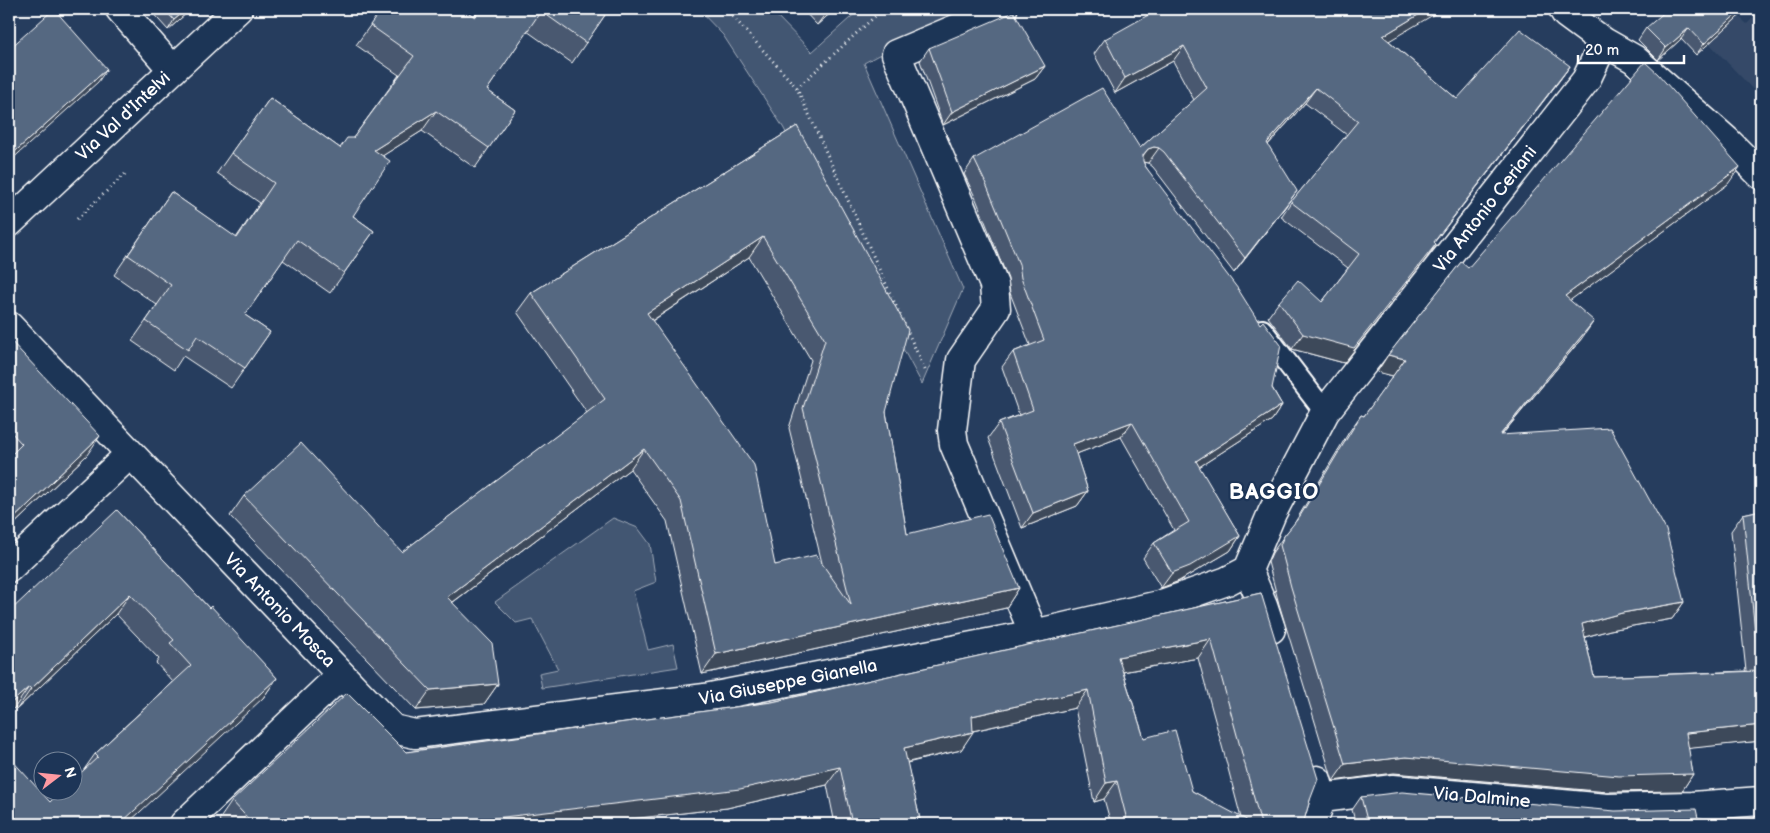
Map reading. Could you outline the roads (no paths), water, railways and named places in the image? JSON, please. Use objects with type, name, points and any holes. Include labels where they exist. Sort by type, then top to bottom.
[{"type":"street","points":[[120,9],[173,70]]},
{"type":"street","name":"Via Val d'Intelvi","points":[[9,222],[238,9]]},
{"type":"street","points":[[1003,9],[896,54],[994,285],[996,309],[961,360],[953,437],[954,444],[1034,634]]},
{"type":"street","points":[[1563,9],[1566,14],[1604,42],[1634,59],[1727,141],[1761,176]]},
{"type":"street","name":"Via Antonio Ceriani","points":[[1248,570],[1272,513],[1325,412],[1586,80],[1604,42]]},
{"type":"street","name":"Via Antonio Mosca","points":[[9,326],[341,675],[184,824]]},
{"type":"street","points":[[9,568],[130,454]]},
{"type":"street","points":[[1248,570],[1263,605],[1277,651]]},
{"type":"street","name":"Via Giuseppe Gianella","points":[[341,675],[393,729],[415,734],[705,698],[1034,634],[1159,605],[1227,581],[1248,570]]},
{"type":"street","points":[[1311,761],[1322,798],[1312,824]]},
{"type":"street","name":"Via Dalmine","points":[[1322,798],[1393,789],[1607,808],[1692,806],[1761,801]]},
{"type":"lane","points":[[1252,317],[1325,412]]},
{"type":"district","name":"BAGGIO","points":[[1274,491]]}]
